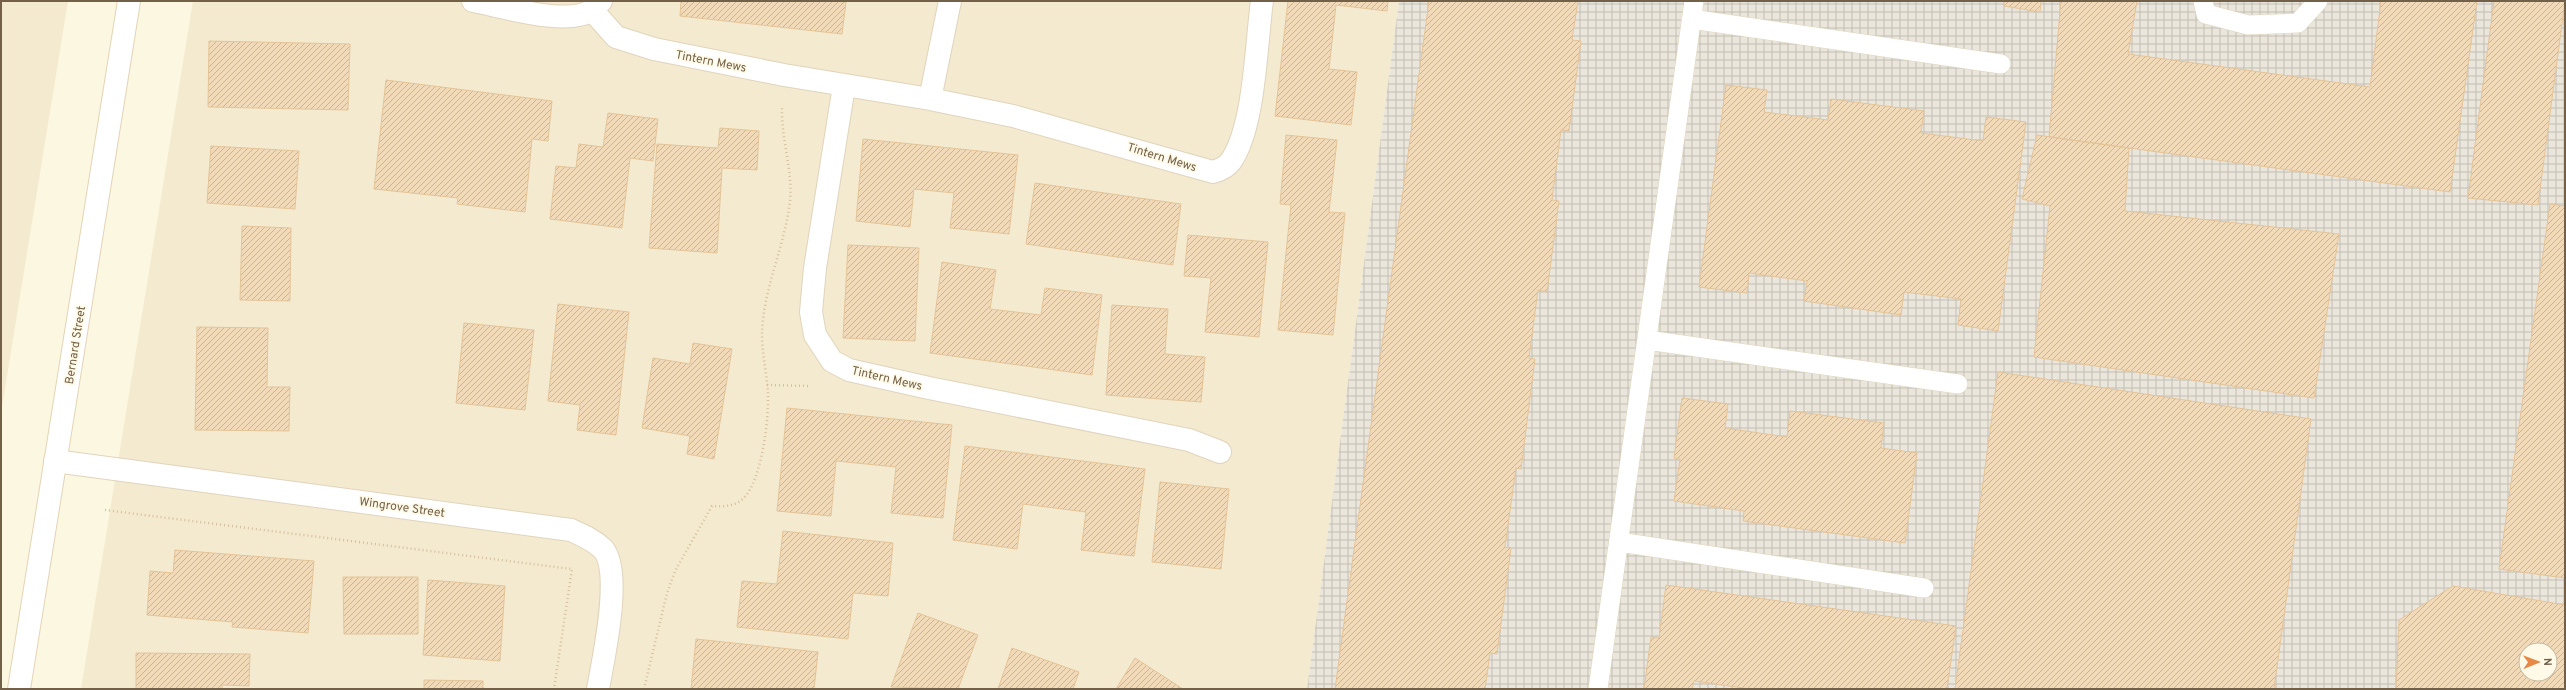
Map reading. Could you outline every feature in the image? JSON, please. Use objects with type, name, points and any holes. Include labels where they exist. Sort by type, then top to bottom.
[{"type":"street","name":"Bernard Street","points":[[20,689],[129,1]]},
{"type":"street","points":[[473,1],[554,16],[576,16],[596,6]]},
{"type":"street","points":[[930,99],[950,1]]},
{"type":"street","name":"Tintern Mews","points":[[596,6],[616,37],[634,44],[784,75],[930,99],[1013,116],[1213,172],[1221,169],[1230,162],[1240,144],[1249,115],[1262,1]]},
{"type":"street","name":"Tintern Mews","points":[[844,86],[815,268],[811,312],[815,335],[832,361],[849,370],[929,388],[1189,440],[1220,452]]},
{"type":"street","name":"Wingrove Street","points":[[55,461],[571,530],[589,539],[604,550],[612,581],[611,603],[598,689]]},
{"type":"lane","points":[[2203,1],[2206,14],[2248,25],[2298,23],[2318,1]]},
{"type":"lane","points":[[1598,689],[1693,10],[2001,64]]},
{"type":"lane","points":[[1647,340],[1958,384]]},
{"type":"lane","points":[[1619,542],[1924,588]]},
{"type":"path","points":[[644,689],[667,593],[674,571],[712,506],[726,507],[737,503],[747,495],[760,461],[768,396],[762,335],[764,310],[779,257],[790,201],[790,174],[782,114],[784,75]]},
{"type":"path","points":[[105,510],[572,569],[554,689]]},
{"type":"shaded area","points":[[1,1],[68,1],[1,413]]},
{"type":"shaded area","points":[[193,1],[1399,1],[1307,689],[81,689]]},
{"type":"shaded area","points":[[1399,1],[2565,1],[2565,689],[1307,689]]},
{"type":"building","points":[[681,1],[846,2],[842,34],[680,16]]},
{"type":"building","points":[[1288,1],[1388,1],[1387,11],[1336,5],[1329,69],[1357,72],[1351,125],[1275,116]]},
{"type":"building","points":[[1429,1],[1578,1],[1572,40],[1581,41],[1569,131],[1561,130],[1552,200],[1559,201],[1547,292],[1538,290],[1529,358],[1535,359],[1521,469],[1516,468],[1505,547],[1511,548],[1497,654],[1490,653],[1485,689],[1335,689]]},
{"type":"building","points":[[2004,1],[2041,1],[2040,12],[2004,6]]},
{"type":"building","points":[[2061,1],[2137,1],[2128,54],[2370,87],[2381,1],[2477,1],[2450,192],[2049,137]]},
{"type":"building","points":[[2494,1],[2565,1],[2538,205],[2468,198]]},
{"type":"building","points":[[209,41],[350,44],[348,110],[208,107]]},
{"type":"building","points":[[386,80],[552,101],[548,141],[532,139],[525,212],[457,204],[458,198],[374,189]]},
{"type":"building","points":[[1726,85],[1767,90],[1764,112],[1828,120],[1831,99],[1924,111],[1921,133],[1983,141],[1986,117],[2026,122],[1998,331],[1958,325],[1961,299],[1904,292],[1901,315],[1804,301],[1807,281],[1749,273],[1747,293],[1699,287]]},
{"type":"building","points":[[608,113],[658,119],[653,161],[630,158],[622,228],[550,219],[556,166],[576,168],[579,144],[603,147]]},
{"type":"building","points":[[720,128],[759,131],[757,170],[722,168],[717,253],[649,248],[657,144],[718,148]]},
{"type":"building","points":[[1286,135],[1337,140],[1329,212],[1345,213],[1333,335],[1278,330],[1291,205],[1280,204]]},
{"type":"building","points":[[2037,135],[2129,148],[2125,211],[2339,234],[2314,398],[2034,357],[2050,206],[2022,199]]},
{"type":"building","points":[[863,139],[1018,155],[1009,234],[950,228],[954,193],[914,189],[910,227],[856,221]]},
{"type":"building","points":[[211,146],[299,151],[295,209],[207,203]]},
{"type":"building","points":[[1035,183],[1181,204],[1173,265],[1026,244]]},
{"type":"building","points":[[2550,204],[2565,206],[2565,578],[2499,569]]},
{"type":"building","points":[[242,226],[291,228],[290,301],[240,300]]},
{"type":"building","points":[[1188,235],[1268,242],[1259,337],[1205,332],[1211,278],[1184,276]]},
{"type":"building","points":[[848,245],[919,248],[915,341],[843,338]]},
{"type":"building","points":[[942,262],[996,270],[990,309],[1041,315],[1045,288],[1102,295],[1092,375],[930,353]]},
{"type":"building","points":[[558,304],[629,312],[616,435],[577,430],[580,405],[548,401]]},
{"type":"building","points":[[1112,305],[1168,309],[1165,354],[1205,357],[1201,402],[1106,395]]},
{"type":"building","points":[[464,323],[534,330],[525,410],[456,403]]},
{"type":"building","points":[[197,327],[268,328],[267,387],[290,387],[289,431],[195,430]]},
{"type":"building","points":[[693,343],[732,349],[714,459],[687,454],[690,436],[642,428],[653,358],[690,364]]},
{"type":"building","points":[[1998,372],[2311,419],[2274,689],[1955,689]]},
{"type":"building","points":[[1682,398],[1728,404],[1725,428],[1787,437],[1790,411],[1884,423],[1881,448],[1917,453],[1905,543],[1743,521],[1744,511],[1674,501],[1680,459],[1674,458]]},
{"type":"building","points":[[787,408],[952,425],[943,518],[891,513],[896,467],[836,461],[831,516],[777,511]]},
{"type":"building","points":[[965,446],[1145,469],[1134,556],[1081,550],[1086,512],[1023,504],[1017,549],[953,540]]},
{"type":"building","points":[[1160,482],[1229,489],[1221,569],[1152,562]]},
{"type":"building","points":[[783,531],[893,543],[888,596],[853,593],[848,639],[737,627],[742,581],[777,584]]},
{"type":"building","points":[[175,550],[314,561],[308,633],[232,627],[233,622],[147,615],[150,571],[173,573]]},
{"type":"building","points":[[343,577],[418,577],[418,634],[344,634]]},
{"type":"building","points":[[428,580],[505,586],[500,661],[423,655]]},
{"type":"building","points":[[1666,585],[1956,626],[1947,689],[1750,689],[1694,681],[1692,689],[1644,689],[1651,637],[1659,638]]},
{"type":"building","points":[[2453,586],[2565,605],[2565,689],[2396,689],[2399,620]]},
{"type":"building","points":[[918,613],[978,635],[958,689],[891,687]]},
{"type":"building","points":[[696,639],[818,652],[814,689],[691,689]]},
{"type":"building","points":[[1012,648],[1079,672],[1073,689],[998,689]]},
{"type":"building","points":[[136,653],[250,654],[249,686],[222,685],[222,689],[136,689]]},
{"type":"building","points":[[1135,658],[1183,689],[1116,689]]},
{"type":"building","points":[[424,680],[483,681],[483,689],[424,689]]}]
